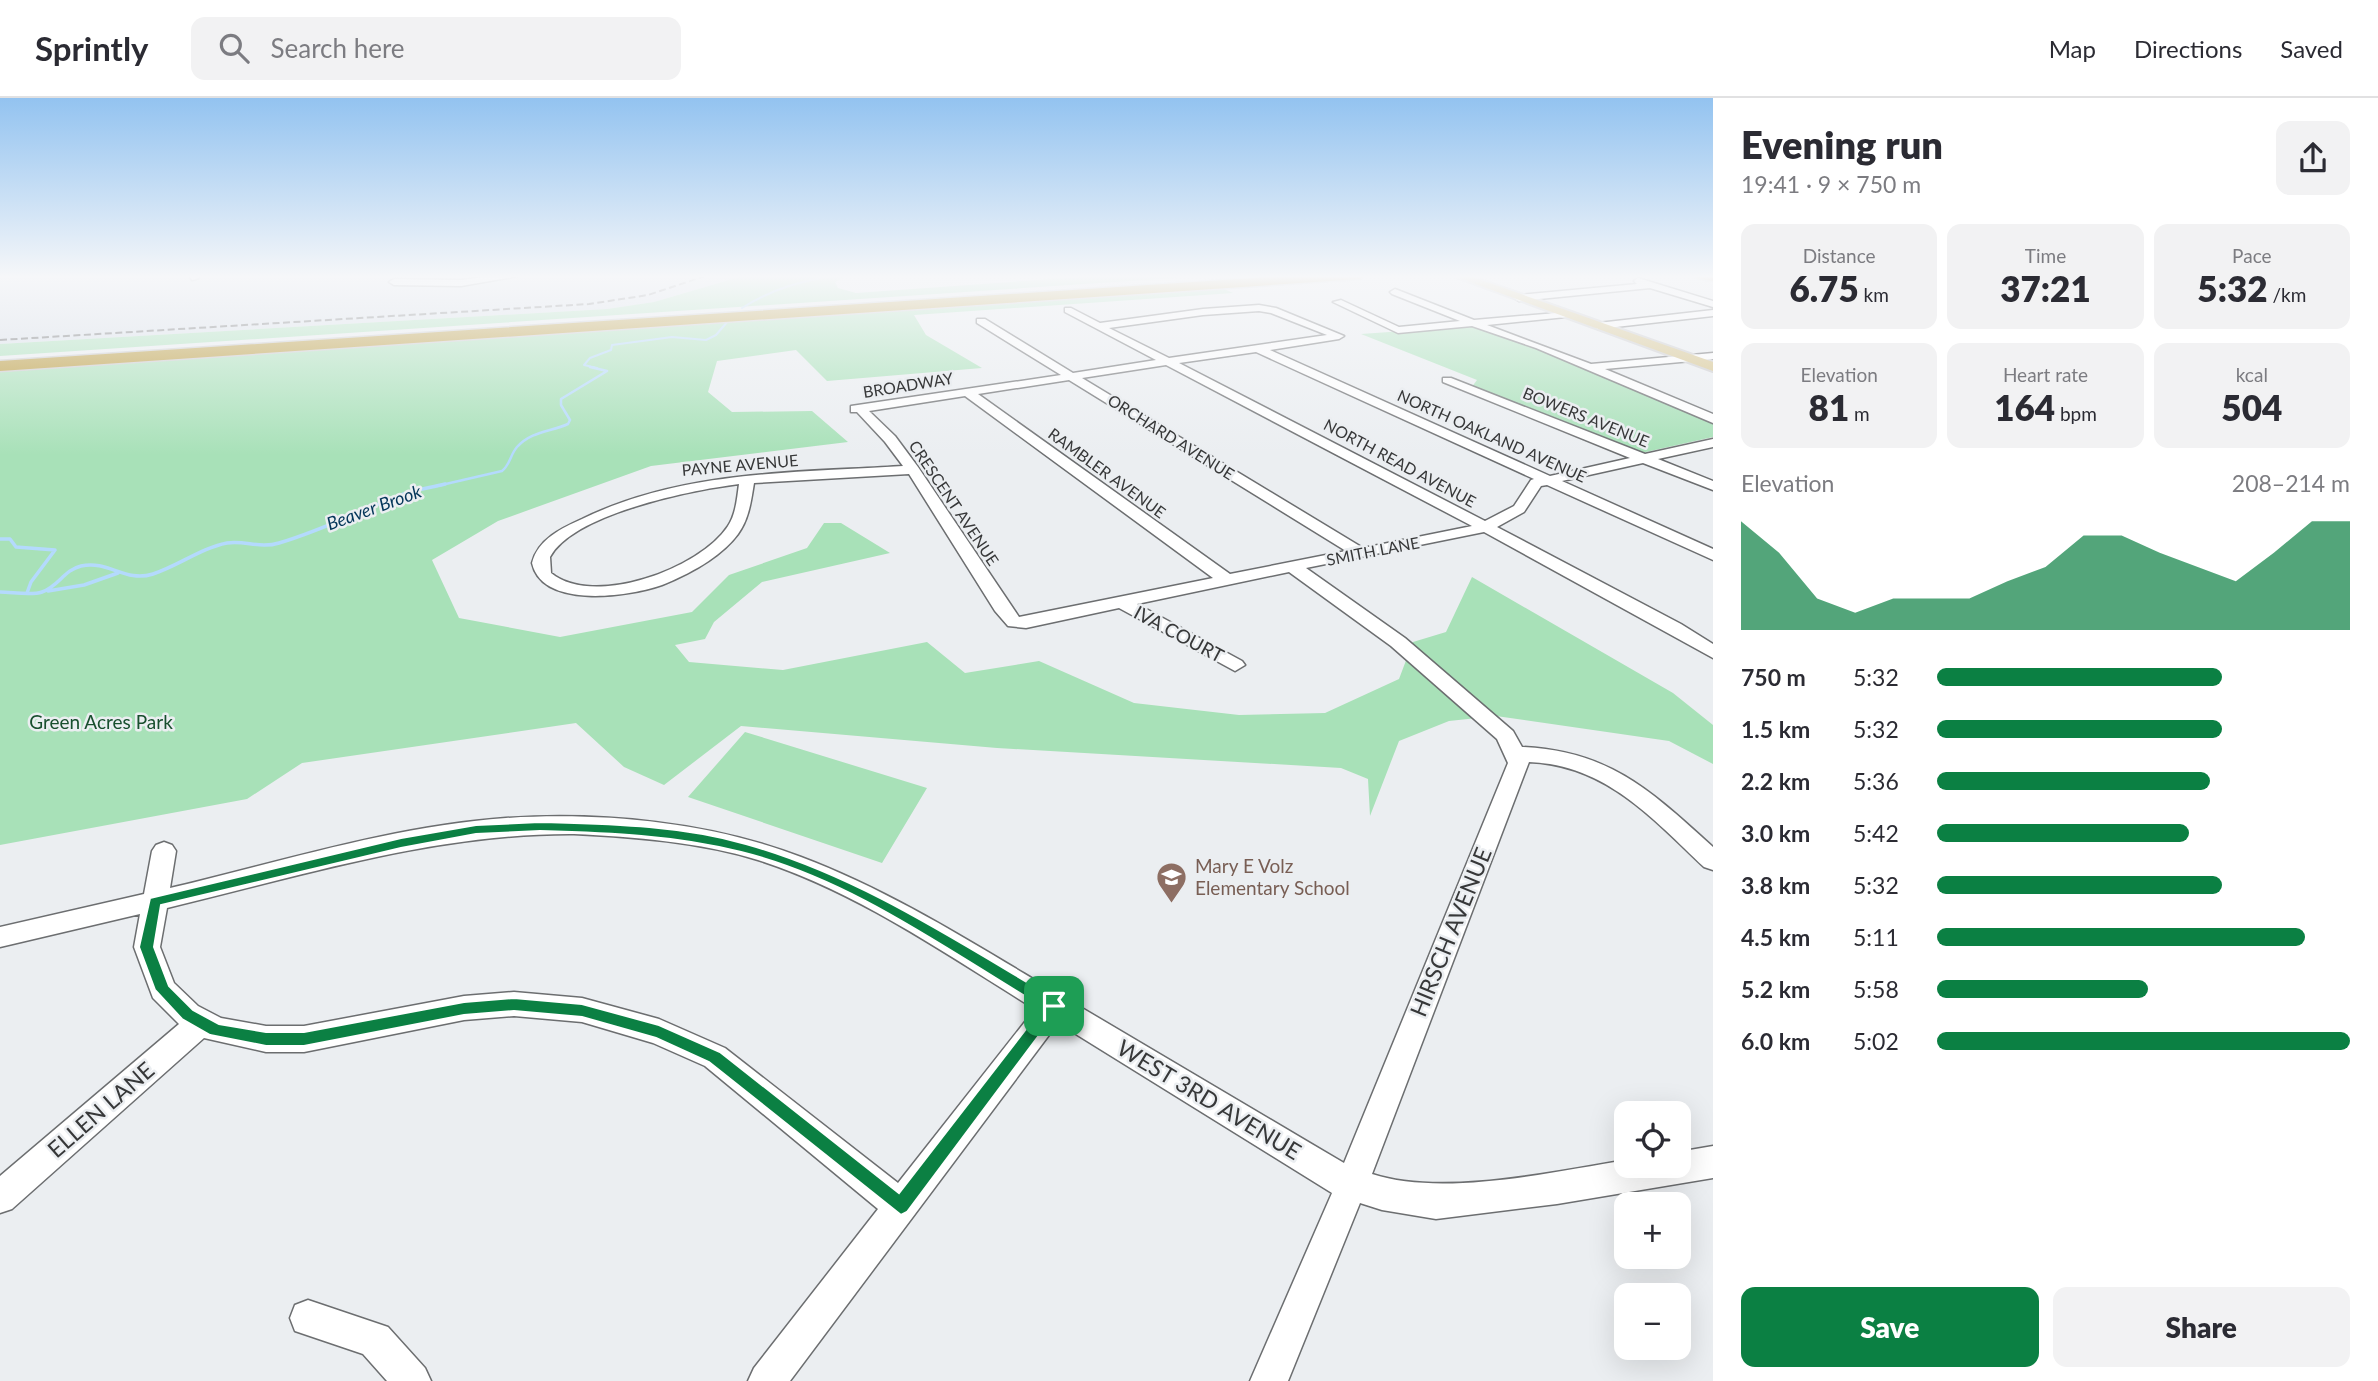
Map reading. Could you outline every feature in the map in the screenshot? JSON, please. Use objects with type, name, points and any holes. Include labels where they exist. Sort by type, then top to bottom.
[{"type":"highway","points":[[0,364],[432,335]]},
{"type":"main road","points":[[1623,335],[1713,367]]},
{"type":"street","name":"ORCHARD AVENUE","points":[[1004,335],[1360,554]]},
{"type":"street","name":"NORTH READ AVENUE","points":[[1115,335],[1485,527],[1675,628],[1713,652]]},
{"type":"street","name":"BROADWAY","points":[[858,409],[1339,335]]},
{"type":"street","points":[[1509,335],[1541,345],[1713,419]]},
{"type":"street","name":"NORTH OAKLAND AVENUE","points":[[1257,348],[1713,555]]},
{"type":"street","points":[[1588,367],[1713,356]]},
{"type":"street","name":"BOWERS AVENUE","points":[[1447,380],[1713,486]]},
{"type":"street","name":"RAMBLER AVENUE","points":[[967,391],[1227,580]]},
{"type":"street","name":"CRESCENT AVENUE","points":[[858,409],[890,439],[913,470],[1004,611],[1014,622]]},
{"type":"street","name":"SMITH LANE","points":[[1014,622],[1047,620],[1485,527],[1519,509],[1536,483],[1713,443]]},
{"type":"street","name":"PAYNE AVENUE","points":[[747,479],[742,513],[732,532],[691,564],[645,585],[603,590],[566,588],[553,583],[543,574],[540,565],[544,552],[560,537],[636,501],[701,484],[747,479],[913,470]]},
{"type":"street","points":[[1292,566],[1398,642],[1506,736],[1514,754],[1569,759],[1602,773],[1622,784],[1713,861]]},
{"type":"street","name":"IVA COURT","points":[[1122,603],[1236,665]]},
{"type":"street","name":"HIRSCH AVENUE","points":[[1269,1381],[1352,1184],[1519,763],[1514,754]]},
{"type":"street","name":"WEST 3RD AVENUE","points":[[0,937],[401,843],[476,830],[540,827],[623,829],[676,834],[744,848],[806,868],[865,894],[1343,1181],[1382,1194],[1436,1202],[1557,1188],[1713,1162]]},
{"type":"street","points":[[164,851],[147,947],[163,990],[188,1015],[216,1030],[266,1039],[304,1039],[464,1008],[514,1004],[582,1010],[659,1032],[715,1057],[901,1206]]},
{"type":"street","points":[[767,1381],[1054,1006]]},
{"type":"street","name":"ELLEN LANE","points":[[0,1197],[201,1022]]},
{"type":"street","points":[[308,1318],[375,1340],[412,1381]]},
{"type":"shaded area","points":[[0,335],[158,335],[0,344]]},
{"type":"green space","points":[[158,335],[318,335],[0,356],[0,344]]},
{"type":"green space","name":"Green Acres Park","points":[[525,335],[926,335],[982,368],[827,381],[796,350],[717,361],[708,392],[732,412],[812,411],[848,442],[651,466],[498,521],[432,560],[459,618],[560,637],[692,612],[729,575],[807,548],[824,523],[841,523],[890,553],[762,582],[714,622],[705,639],[675,645],[689,662],[783,670],[927,642],[965,673],[1039,661],[1134,703],[1239,715],[1325,713],[1399,679],[1413,642],[1446,632],[1472,577],[1673,693],[1713,725],[1713,764],[1669,741],[1496,716],[1449,721],[1399,741],[1370,816],[1368,779],[1341,768],[997,748],[741,726],[664,785],[624,767],[576,723],[302,763],[247,799],[0,845],[0,372]]},
{"type":"green space","points":[[1363,335],[1502,335],[1536,346],[1713,422],[1713,437],[1637,454],[1471,388],[1477,380]]},
{"type":"green space","points":[[745,732],[927,788],[882,863],[688,797]]},
{"type":"waterway","name":"Beaver Brook","points":[[597,368],[584,365],[590,358],[611,350],[612,345],[672,337],[706,340],[716,335]]},
{"type":"waterway","name":"Beaver Brook","points":[[437,486],[502,471],[523,442],[568,424],[570,420],[561,405],[561,399],[607,371],[590,367]]},
{"type":"waterway","name":"Beaver Brook","points":[[0,592],[42,592],[81,566],[100,566],[134,576],[153,574],[217,545],[234,542],[265,545],[279,543],[403,494],[445,484]]},
{"type":"waterway","name":"Beaver Brook","points":[[0,539],[10,539],[16,547],[55,550],[31,582],[27,593]]},
{"type":"waterway","points":[[48,591],[84,585],[118,573]]},
{"type":"railway","points":[[0,340],[84,335]]},
{"type":"place","name":"Mary E Volz Elementary School","points":[[1172,904]]},
{"type":"route","points":[[540,827],[623,829],[676,834],[744,848],[806,868],[865,894],[1054,1006],[901,1206],[715,1057],[659,1032],[582,1010],[514,1004],[464,1008],[304,1039],[266,1039],[216,1030],[188,1015],[163,990],[147,947],[155,901],[401,843],[476,830],[540,827]]}]
